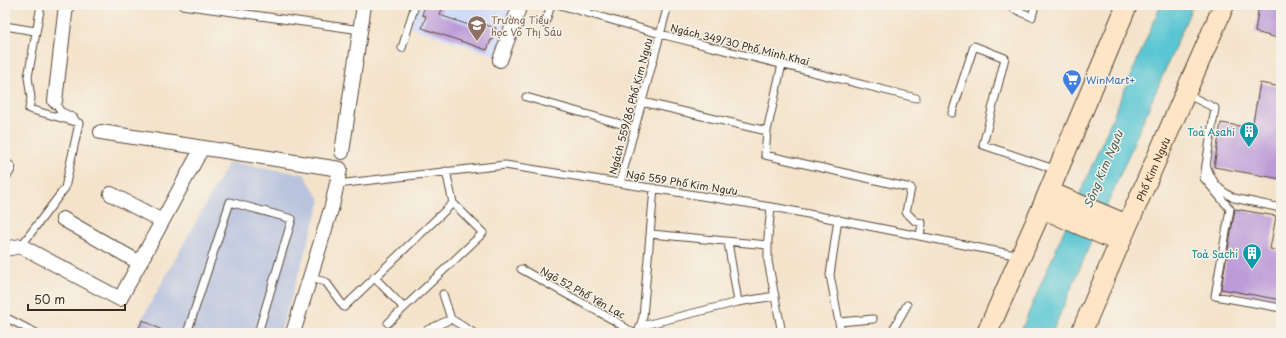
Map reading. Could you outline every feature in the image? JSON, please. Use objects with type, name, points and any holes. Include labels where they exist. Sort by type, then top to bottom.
[{"type":"main road","points":[[987,333],[1021,256],[1054,204],[1057,170],[1127,5]]},
{"type":"main road","name":"Phố Kim Ngưu","points":[[1081,333],[1114,230],[1186,94],[1224,5]]},
{"type":"main road","points":[[1054,204],[1114,230]]},
{"type":"street","points":[[55,101],[66,5]]},
{"type":"street","points":[[342,152],[364,5]]},
{"type":"street","points":[[500,60],[520,5]]},
{"type":"street","points":[[101,132],[340,169],[332,206],[293,333]]},
{"type":"street","points":[[5,249],[21,246],[120,299],[202,148]]},
{"type":"street","points":[[110,194],[162,221]]},
{"type":"street","points":[[63,219],[140,263]]},
{"type":"lane","points":[[41,5],[28,77],[31,98],[29,109],[75,122]]},
{"type":"lane","points":[[182,5],[360,30]]},
{"type":"lane","points":[[402,48],[415,5]]},
{"type":"lane","points":[[545,24],[551,5]]},
{"type":"lane","name":"Ngách 349/30 Phố Minh Khai","points":[[560,5],[660,34],[916,98]]},
{"type":"lane","name":"Ngách 559/86 Phố Kim Ngưu","points":[[620,183],[668,5]]},
{"type":"lane","points":[[1006,5],[1032,17],[1035,5]]},
{"type":"lane","points":[[5,26],[35,32]]},
{"type":"lane","points":[[952,113],[974,46],[1005,58],[983,145],[1057,170]]},
{"type":"lane","points":[[782,64],[767,131],[765,154],[911,188],[906,212],[915,221],[922,223],[920,236]]},
{"type":"lane","points":[[1186,94],[1215,108],[1203,176],[1204,180],[1230,209]]},
{"type":"lane","points":[[526,97],[635,128]]},
{"type":"lane","points":[[21,246],[66,188],[78,123],[75,122],[74,118],[60,111],[55,101]]},
{"type":"lane","points":[[642,102],[767,131]]},
{"type":"lane","points":[[1205,162],[1211,178],[1220,188],[1233,198],[1281,208]]},
{"type":"lane","name":"Ngõ 559 Phố Kim Ngưu","points":[[337,184],[505,165],[771,206],[1021,256]]},
{"type":"lane","points":[[388,323],[483,233],[453,203],[446,171]]},
{"type":"lane","points":[[639,330],[643,317],[654,188]]},
{"type":"lane","points":[[1233,198],[1215,296],[1281,308]]},
{"type":"lane","points":[[187,333],[230,202],[292,219],[258,333]]},
{"type":"lane","points":[[310,278],[326,282],[344,307],[453,203]]},
{"type":"lane","points":[[771,206],[768,261],[782,333]]},
{"type":"lane","points":[[838,219],[830,275],[841,333]]},
{"type":"lane","points":[[651,234],[768,245]]},
{"type":"lane","points":[[728,242],[738,302]]},
{"type":"lane","name":"Ngõ 52 Phố Yên Lạc","points":[[521,270],[615,321],[634,333]]},
{"type":"lane","points":[[374,277],[404,308]]},
{"type":"lane","points":[[443,294],[450,319],[474,333]]},
{"type":"lane","points":[[639,330],[738,302],[775,296]]},
{"type":"lane","points":[[891,333],[907,305]]},
{"type":"lane","points":[[5,316],[36,333]]},
{"type":"lane","points":[[425,333],[427,330],[450,319]]},
{"type":"lane","points":[[839,322],[873,319]]},
{"type":"shaded area","name":"Trường Tiểu học Võ Thị Sáu","points":[[417,5],[513,5],[497,56],[410,27]]},
{"type":"shaded area","points":[[229,162],[304,174],[321,201],[280,333],[134,333]]},
{"type":"water","name":"Sông Kim Ngưu","points":[[1161,5],[1193,5],[1052,333],[1020,333]]},
{"type":"building","points":[[425,5],[443,5],[440,15],[477,28],[479,23],[496,28],[493,40],[491,40],[487,50],[422,28],[426,16],[422,15]]},
{"type":"building","points":[[1259,5],[1281,5],[1281,39],[1255,32]]},
{"type":"building","name":"Toà Asahi","points":[[1260,83],[1281,87],[1281,179],[1214,167],[1221,123],[1252,128]]},
{"type":"building","name":"Toà Sachi","points":[[1235,209],[1276,216],[1270,249],[1281,251],[1281,300],[1221,289]]},
{"type":"building","points":[[143,320],[167,333],[136,333]]},
{"type":"place","name":"Trường Tiểu học Võ Thị Sáu","points":[[477,42]]},
{"type":"place","name":"WinMart+","points":[[1072,96]]},
{"type":"place","name":"Toà Asahi","points":[[1249,148]]},
{"type":"place","name":"Toà Sachi","points":[[1252,270]]}]
